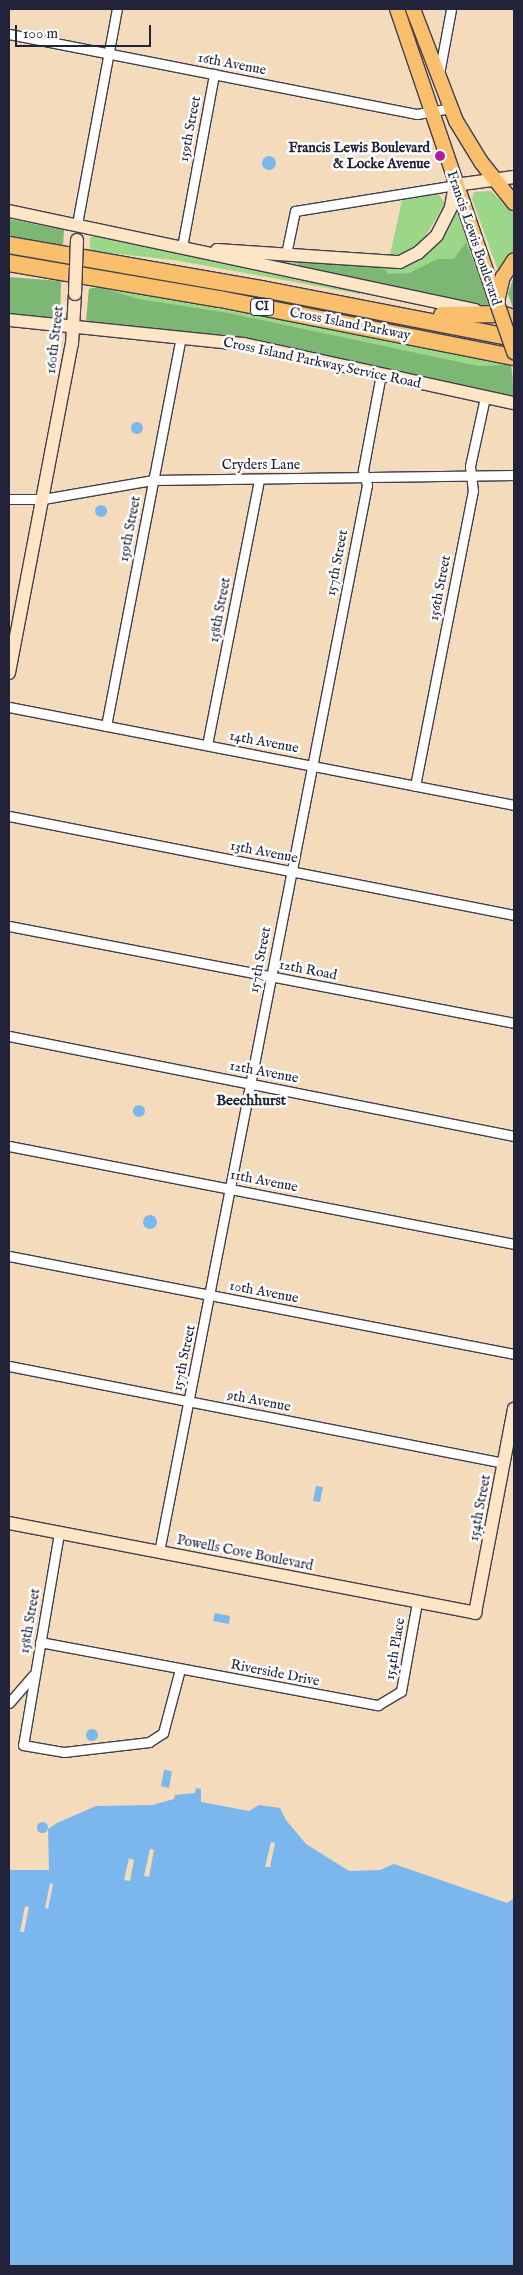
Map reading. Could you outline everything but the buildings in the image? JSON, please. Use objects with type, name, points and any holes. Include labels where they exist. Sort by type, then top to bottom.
[{"type":"highway","name":"Cross Island Parkway","points":[[9,245],[262,289],[514,338]]},
{"type":"highway","name":"Cross Island Parkway","points":[[9,263],[514,357]]},
{"type":"highway","points":[[9,273],[95,278]]},
{"type":"highway","points":[[262,289],[450,316],[507,314]]},
{"type":"main road","name":"Francis Lewis Boulevard","points":[[397,9],[434,113],[455,185],[507,314],[514,352]]},
{"type":"main road","points":[[412,9],[450,108],[468,142],[514,203]]},
{"type":"main road","points":[[507,314],[502,280],[514,260]]},
{"type":"street","name":"160th Street","points":[[9,673],[74,327],[77,224],[117,9]]},
{"type":"street","points":[[438,79],[451,9]]},
{"type":"street","name":"16th Avenue","points":[[9,34],[417,114],[434,113],[450,108]]},
{"type":"street","name":"159th Street","points":[[182,247],[214,74]]},
{"type":"street","points":[[286,254],[295,211],[455,185],[514,178]]},
{"type":"street","points":[[182,247],[392,263],[407,260],[426,247],[439,230],[452,204],[455,185]]},
{"type":"street","points":[[9,211],[507,314]]},
{"type":"street","name":"Cross Island Parkway Service Road","points":[[9,320],[243,344],[514,403]]},
{"type":"street","name":"159th Street","points":[[106,726],[181,338]]},
{"type":"street","name":"157th Street","points":[[159,1552],[211,1296],[250,1083],[367,484],[363,470],[381,374]]},
{"type":"street","name":"156th Street","points":[[415,786],[473,491],[470,466],[485,397]]},
{"type":"street","name":"Cryders Lane","points":[[9,499],[43,498],[153,480],[365,479],[514,475]]},
{"type":"street","name":"158th Street","points":[[207,746],[259,479]]},
{"type":"street","name":"14th Avenue","points":[[9,707],[514,805]]},
{"type":"street","name":"13th Avenue","points":[[9,816],[514,915]]},
{"type":"street","name":"12th Road","points":[[9,926],[514,1023]]},
{"type":"street","name":"12th Avenue","points":[[9,1036],[514,1136]]},
{"type":"street","name":"11th Avenue","points":[[9,1146],[514,1244]]},
{"type":"street","name":"10th Avenue","points":[[9,1256],[514,1354]]},
{"type":"street","name":"9th Avenue","points":[[9,1366],[504,1463]]},
{"type":"street","name":"154th Street","points":[[475,1613],[514,1409]]},
{"type":"street","name":"Powells Cove Boulevard","points":[[9,1523],[475,1613]]},
{"type":"street","name":"158th Street","points":[[59,1532],[23,1744],[64,1752],[149,1742],[163,1733],[180,1669]]},
{"type":"street","name":"154th Place","points":[[365,1704],[378,1705],[401,1691],[417,1602]]},
{"type":"street","name":"Riverside Drive","points":[[40,1642],[365,1704]]},
{"type":"street","points":[[9,1703],[35,1672]]},
{"type":"green space","points":[[491,191],[514,214],[514,255],[499,273],[472,199],[474,192]]},
{"type":"green space","points":[[439,194],[445,204],[421,243],[400,255],[390,255],[402,200]]},
{"type":"green space","points":[[455,213],[458,214],[490,307],[254,256],[404,268],[426,254],[445,234]]},
{"type":"green space","points":[[9,219],[64,230],[63,246],[9,237]]},
{"type":"green space","points":[[94,236],[360,292],[360,294],[174,260],[90,251],[90,238]]},
{"type":"green space","points":[[466,242],[490,307],[298,267],[300,260],[384,268],[388,274],[409,273],[438,259],[454,259]]},
{"type":"green space","points":[[514,276],[514,311],[508,294]]},
{"type":"green space","points":[[9,277],[61,281],[60,318],[9,314]]},
{"type":"green space","points":[[97,287],[372,336],[511,365],[514,383],[370,366],[227,335],[86,322],[89,289]]},
{"type":"green space","points":[[99,287],[138,299],[228,313],[478,366],[511,365],[514,397],[249,338],[86,322],[89,289]]},
{"type":"water","points":[[269,156],[274,158],[276,163],[274,168],[269,170],[264,168],[262,163],[264,158]]},
{"type":"water","points":[[139,422],[142,423],[142,433],[135,434],[132,433],[131,426],[132,423]]},
{"type":"water","points":[[101,505],[107,511],[101,517],[95,511]]},
{"type":"water","points":[[137,1105],[141,1105],[145,1111],[141,1117],[137,1117],[133,1113],[133,1109]]},
{"type":"water","points":[[150,1215],[155,1217],[157,1222],[155,1227],[150,1229],[145,1227],[143,1222],[145,1217]]},
{"type":"water","points":[[316,1486],[323,1487],[320,1502],[313,1501]]},
{"type":"water","points":[[215,1613],[230,1616],[229,1624],[213,1621]]},
{"type":"water","points":[[92,1729],[98,1735],[92,1741],[86,1735]]},
{"type":"water","points":[[164,1770],[172,1771],[169,1788],[161,1786]]},
{"type":"water","points":[[196,1788],[201,1789],[201,1802],[249,1811],[259,1805],[280,1808],[286,1820],[306,1844],[349,1871],[380,1870],[394,1864],[507,1903],[514,1898],[514,2266],[9,2266],[9,1870],[49,1870],[48,1829],[57,1823],[96,1806],[152,1805],[174,1799],[175,1795],[195,1793]]},
{"type":"water","points":[[42,1821],[48,1827],[42,1833],[36,1827]]},
{"type":"pier","points":[[271,1842],[275,1843],[270,1867],[265,1867]]},
{"type":"pier","points":[[150,1849],[154,1850],[149,1877],[144,1876]]},
{"type":"pier","points":[[129,1858],[134,1860],[130,1881],[124,1880]]},
{"type":"pier","points":[[50,1883],[53,1884],[48,1909],[45,1908]]},
{"type":"pier","points":[[25,1906],[29,1907],[24,1932],[20,1932]]},
{"type":"place","name":"Francis Lewis Boulevard & Locke Avenue","points":[[440,156]]},
{"type":"district","name":"Beechhurst","points":[[251,1101]]}]
